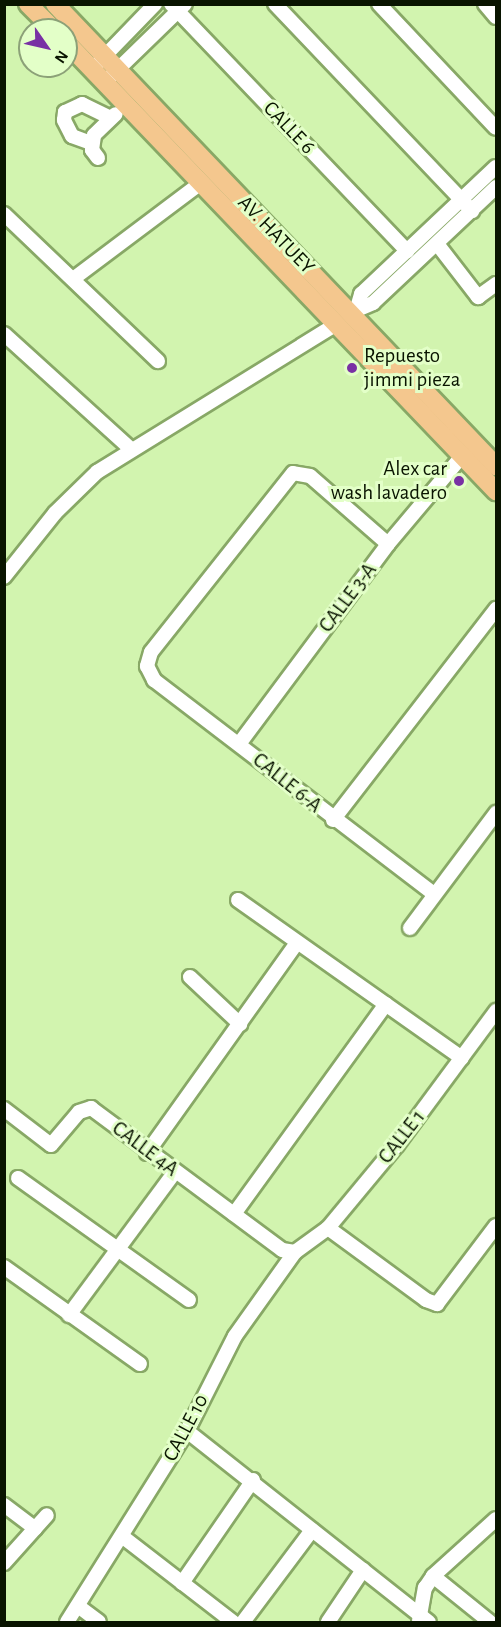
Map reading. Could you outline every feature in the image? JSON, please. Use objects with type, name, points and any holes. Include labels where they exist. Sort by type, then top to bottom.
[{"type":"main road","points":[[28,4],[42,18]]},
{"type":"main road","name":"AV. HATUEY","points":[[55,4],[105,69],[127,105],[201,183],[348,315],[463,455],[496,491]]},
{"type":"main road","name":"AV. HATUEY","points":[[78,50],[105,69],[496,466]]},
{"type":"street","points":[[105,69],[155,4]]},
{"type":"street","points":[[276,4],[472,211]]},
{"type":"street","points":[[379,4],[496,128]]},
{"type":"street","points":[[485,4],[496,17]]},
{"type":"street","points":[[105,69],[178,7]]},
{"type":"street","name":"CALLE 6","points":[[178,7],[407,251]]},
{"type":"street","points":[[98,158],[92,143],[72,136],[64,120],[65,112],[82,104],[111,118]]},
{"type":"street","points":[[92,143],[111,118],[127,105]]},
{"type":"street","points":[[348,315],[361,294],[496,167]]},
{"type":"street","points":[[73,279],[201,183]]},
{"type":"street","points":[[4,577],[75,490],[131,450],[348,315],[373,303],[438,245],[496,187]]},
{"type":"street","points":[[4,214],[158,361]]},
{"type":"street","points":[[438,245],[478,297],[496,284]]},
{"type":"street","points":[[4,334],[131,450]]},
{"type":"street","name":"CALLE 3-A","points":[[239,744],[388,544],[463,455]]},
{"type":"street","name":"CALLE 6-A","points":[[388,544],[310,476],[298,471],[288,478],[151,652],[147,666],[154,680],[239,744],[333,820],[434,894]]},
{"type":"street","points":[[333,820],[496,609]]},
{"type":"street","points":[[410,928],[496,813]]},
{"type":"street","points":[[238,900],[297,944],[462,1058]]},
{"type":"street","points":[[147,1153],[297,944]]},
{"type":"street","points":[[190,977],[240,1024]]},
{"type":"street","points":[[234,1214],[386,1004]]},
{"type":"street","name":"CALLE 1","points":[[295,1252],[328,1228],[496,1014]]},
{"type":"street","name":"CALLE 4A","points":[[4,1110],[51,1145],[79,1112],[90,1108],[147,1153],[282,1250],[295,1252]]},
{"type":"street","points":[[69,1315],[116,1248],[175,1172]]},
{"type":"street","points":[[18,1178],[189,1300]]},
{"type":"street","points":[[328,1228],[426,1300],[437,1304],[496,1226]]},
{"type":"street","name":"CALLE 10","points":[[66,1623],[123,1537],[187,1431],[235,1336],[295,1252]]},
{"type":"street","points":[[4,1267],[140,1364]]},
{"type":"street","points":[[187,1431],[253,1480],[423,1620]]},
{"type":"street","points":[[182,1583],[253,1480]]},
{"type":"street","points":[[4,1505],[35,1528]]},
{"type":"street","points":[[4,1563],[47,1515]]},
{"type":"street","points":[[423,1620],[425,1588],[433,1576],[496,1520]]},
{"type":"street","points":[[243,1623],[312,1530]]},
{"type":"street","points":[[123,1537],[233,1623]]},
{"type":"street","points":[[328,1623],[363,1570]]},
{"type":"street","points":[[433,1576],[491,1617]]},
{"type":"street","points":[[78,1606],[99,1623]]},
{"type":"place","name":"Repuesto jimmi pieza","points":[[352,368]]},
{"type":"place","name":"Alex car wash lavadero","points":[[459,481]]}]
